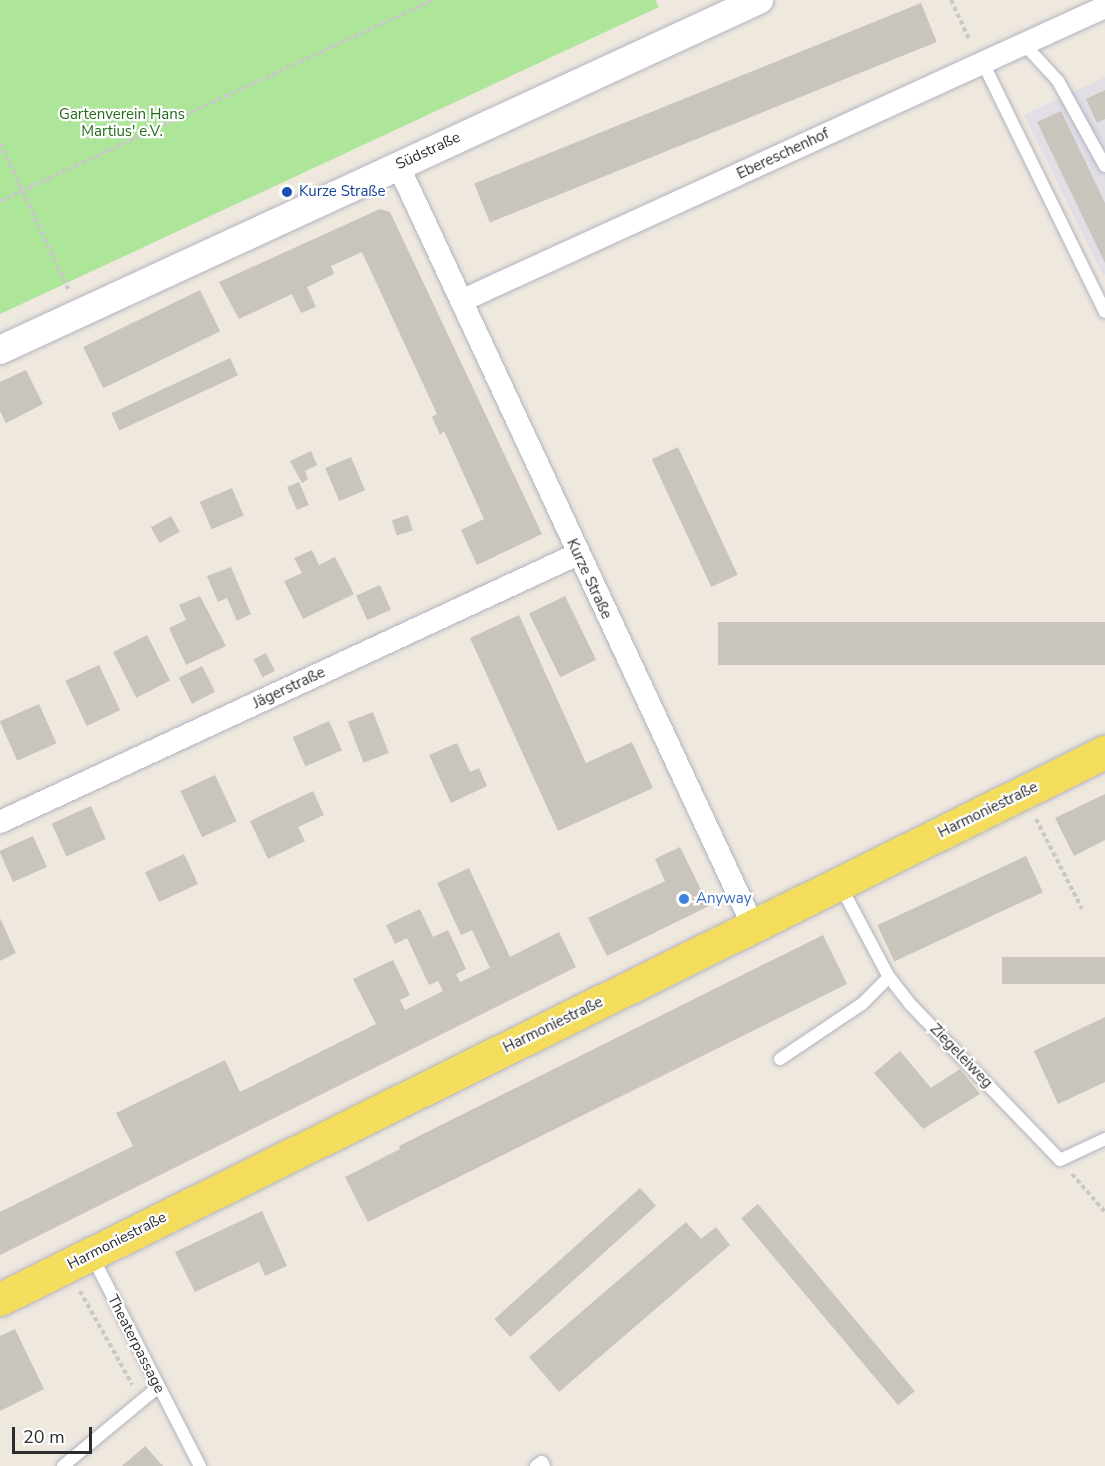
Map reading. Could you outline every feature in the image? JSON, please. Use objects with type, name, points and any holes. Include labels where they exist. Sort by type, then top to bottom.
[{"type":"main road","name":"Harmoniestraße","points":[[0,1299],[1105,752]]},
{"type":"street","name":"Südstraße","points":[[0,350],[759,0]]},
{"type":"street","name":"Ebereschenhof","points":[[461,301],[1105,7]]},
{"type":"street","name":"Kurze Straße","points":[[398,165],[753,926]]},
{"type":"street","name":"Jägerstraße","points":[[0,822],[578,554]]},
{"type":"lane","points":[[1024,44],[1058,81],[1105,166]]},
{"type":"lane","points":[[983,63],[1105,312]]},
{"type":"lane","points":[[1092,140],[1105,134]]},
{"type":"lane","name":"Ziegeleiweg","points":[[840,884],[889,977],[1060,1160]]},
{"type":"lane","points":[[780,1059],[861,1004],[889,977]]},
{"type":"lane","points":[[1060,1160],[1105,1139]]},
{"type":"lane","name":"Theaterpassage","points":[[90,1254],[200,1466]]},
{"type":"lane","points":[[63,1466],[140,1399],[158,1387]]},
{"type":"lane","points":[[536,1466],[542,1462],[544,1466]]},
{"type":"path","points":[[0,201],[433,0]]},
{"type":"path","points":[[951,0],[983,63]]},
{"type":"path","points":[[0,143],[79,313]]},
{"type":"path","points":[[1023,792],[1082,909]]},
{"type":"path","points":[[1060,1160],[1105,1212]]},
{"type":"path","points":[[80,1291],[140,1399]]},
{"type":"shaded area","points":[[1105,77],[1105,275],[1103,276],[1024,115]]},
{"type":"green space","name":"Gartenverein Hans Martius' e.V.","points":[[0,0],[655,0],[659,7],[0,314]]},
{"type":"building","points":[[921,3],[937,42],[490,223],[474,184]]},
{"type":"building","points":[[1105,90],[1105,119],[1097,123],[1086,99]]},
{"type":"building","points":[[1061,111],[1105,203],[1105,263],[1037,122]]},
{"type":"building","points":[[380,209],[390,212],[542,534],[477,565],[461,530],[484,519],[444,431],[440,435],[432,417],[437,414],[362,252],[331,266],[334,274],[307,287],[316,307],[301,313],[292,294],[239,319],[219,282]]},
{"type":"building","points":[[200,290],[220,331],[103,388],[83,347]]},
{"type":"building","points":[[230,358],[238,375],[119,431],[111,413]]},
{"type":"building","points":[[26,370],[43,404],[6,423],[0,411],[0,382]]},
{"type":"building","points":[[678,447],[738,575],[711,587],[652,459]]},
{"type":"building","points":[[311,451],[317,465],[305,471],[308,479],[302,483],[290,461]]},
{"type":"building","points":[[351,457],[365,490],[339,501],[325,468]]},
{"type":"building","points":[[299,482],[309,505],[297,510],[287,487]]},
{"type":"building","points":[[232,488],[244,516],[212,529],[200,502]]},
{"type":"building","points":[[408,515],[413,530],[397,535],[392,520]]},
{"type":"building","points":[[171,516],[180,532],[160,543],[151,527]]},
{"type":"building","points":[[312,550],[319,565],[335,557],[354,594],[303,619],[284,581],[302,573],[294,558]]},
{"type":"building","points":[[231,567],[251,614],[237,621],[227,598],[218,602],[207,576]]},
{"type":"building","points":[[380,585],[391,610],[367,620],[356,596]]},
{"type":"building","points":[[200,596],[226,646],[186,665],[169,628],[186,620],[179,605]]},
{"type":"building","points":[[565,596],[596,660],[560,677],[529,614]]},
{"type":"building","points":[[519,615],[586,763],[632,742],[653,788],[558,831],[470,638]]},
{"type":"building","points":[[718,622],[1105,622],[1105,665],[718,665]]},
{"type":"building","points":[[147,635],[170,680],[136,698],[113,652]]},
{"type":"building","points":[[266,653],[275,671],[263,677],[254,659]]},
{"type":"building","points":[[99,665],[120,710],[87,726],[65,681]]},
{"type":"building","points":[[202,666],[215,692],[192,704],[179,678]]},
{"type":"building","points":[[39,704],[56,743],[17,761],[0,721]]},
{"type":"building","points":[[373,712],[389,753],[364,763],[348,722]]},
{"type":"building","points":[[329,721],[342,750],[305,767],[292,737]]},
{"type":"building","points":[[457,743],[470,772],[479,768],[487,786],[451,803],[429,755]]},
{"type":"building","points":[[215,775],[237,821],[202,837],[181,791]]},
{"type":"building","points":[[313,791],[324,815],[298,827],[305,841],[268,859],[250,821]]},
{"type":"building","points":[[1105,794],[1105,840],[1074,856],[1055,818]]},
{"type":"building","points":[[91,806],[106,839],[66,856],[52,823]]},
{"type":"building","points":[[33,836],[47,867],[13,882],[0,851]]},
{"type":"building","points":[[680,847],[709,906],[607,956],[588,918],[665,881],[655,859]]},
{"type":"building","points":[[184,854],[198,884],[159,902],[145,872]]},
{"type":"building","points":[[1026,856],[1043,892],[894,962],[877,925]]},
{"type":"building","points":[[469,868],[510,957],[559,932],[576,967],[0,1255],[0,1212],[133,1146],[116,1113],[225,1060],[240,1092],[376,1024],[353,979],[393,960],[410,995],[400,1000],[405,1010],[443,991],[438,981],[429,985],[407,938],[395,944],[386,925],[420,909],[433,937],[448,930],[466,969],[456,974],[460,982],[490,968],[472,930],[461,935],[437,883]]},
{"type":"building","points":[[0,918],[16,953],[0,961]]},
{"type":"building","points":[[823,935],[847,984],[368,1222],[345,1177],[400,1149],[399,1146]]},
{"type":"building","points":[[1002,957],[1105,957],[1105,984],[1002,984]]},
{"type":"building","points":[[1105,1017],[1105,1082],[1058,1104],[1034,1051]]},
{"type":"building","points":[[900,1051],[931,1088],[960,1069],[980,1094],[923,1129],[874,1073]]},
{"type":"building","points":[[640,1188],[656,1206],[510,1337],[494,1319]]},
{"type":"building","points":[[758,1204],[915,1391],[898,1405],[741,1218]]},
{"type":"building","points":[[262,1211],[287,1266],[265,1276],[259,1262],[195,1292],[175,1252]]},
{"type":"building","points":[[686,1222],[701,1239],[716,1227],[730,1245],[559,1392],[529,1357]]},
{"type":"building","points":[[15,1329],[44,1389],[0,1411],[0,1336]]},
{"type":"building","points":[[145,1446],[163,1466],[122,1466]]},
{"type":"place","name":"Kurze Straße","points":[[287,192]]},
{"type":"place","name":"Anyway","points":[[684,899]]}]
